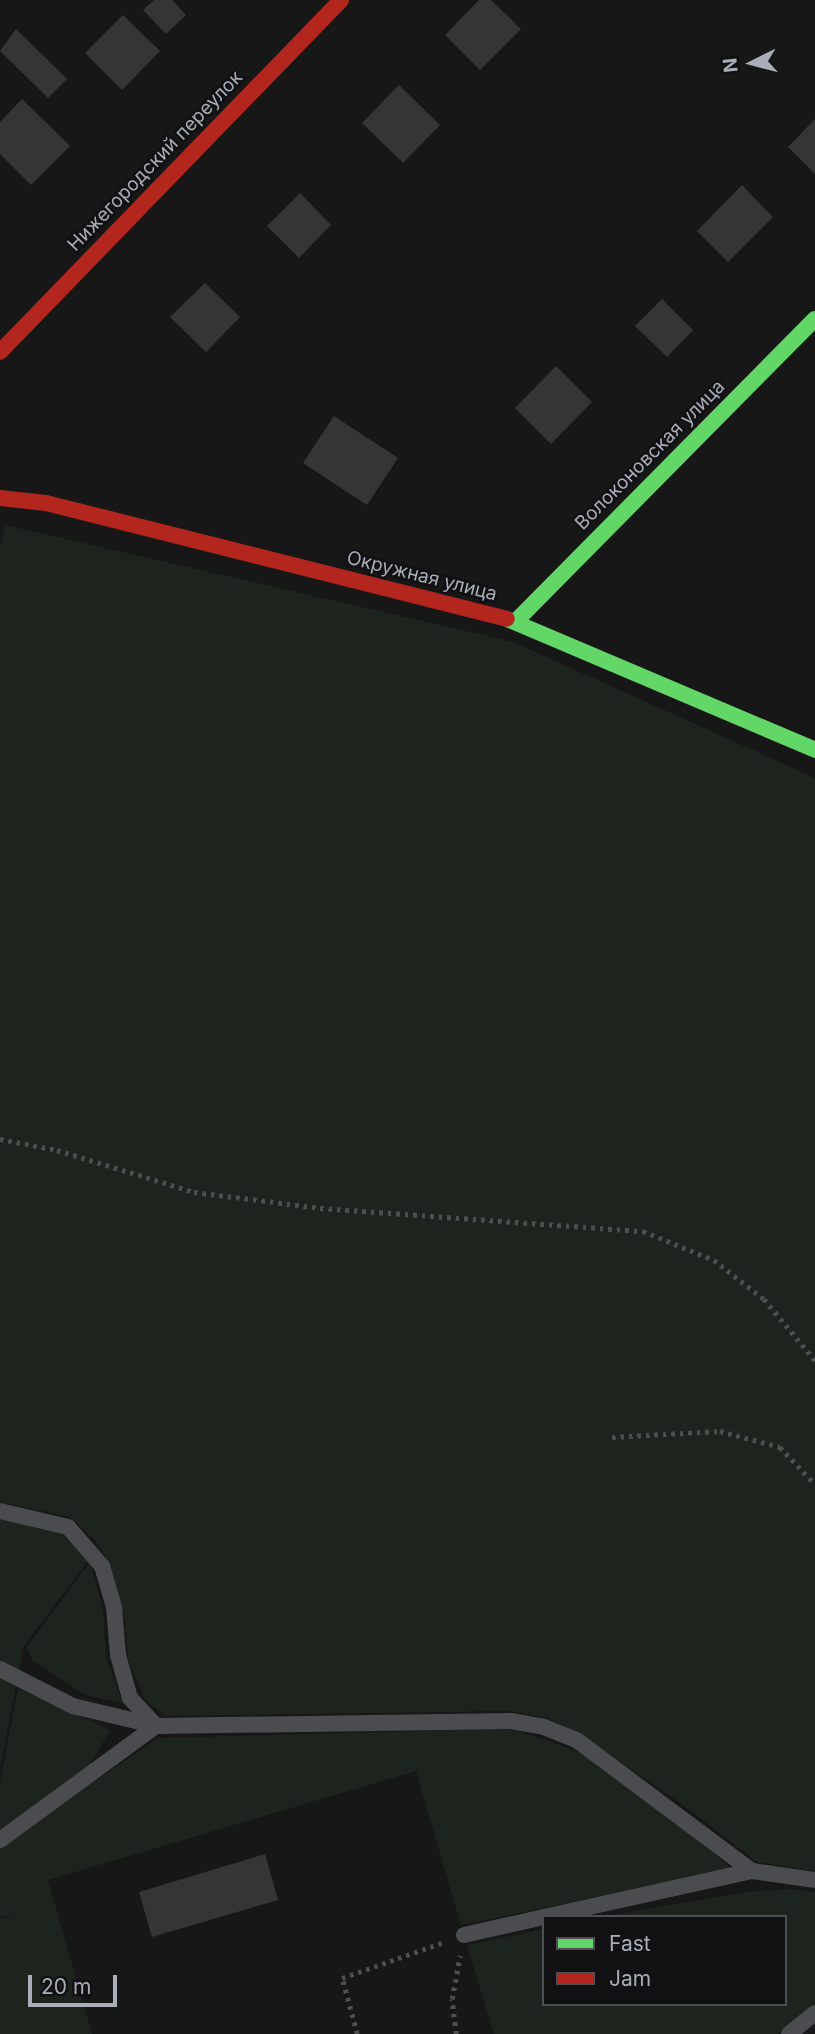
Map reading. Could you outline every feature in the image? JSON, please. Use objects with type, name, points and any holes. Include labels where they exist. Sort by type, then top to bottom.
[{"type":"street","name":"Нижегородский переулок","points":[[0,352],[341,0]]},
{"type":"street","name":"Волоконовская улица","points":[[516,621],[815,319]]},
{"type":"street","name":"Окружная улица","points":[[0,498],[46,503],[516,621],[815,750]]},
{"type":"lane","points":[[0,1511],[68,1527],[102,1566],[114,1607],[118,1655],[130,1699],[156,1726]]},
{"type":"lane","points":[[0,1669],[73,1706],[156,1726],[511,1721],[544,1727],[589,1748],[752,1871]]},
{"type":"lane","points":[[0,1840],[156,1726]]},
{"type":"lane","points":[[553,1915],[752,1871],[815,1880]]},
{"type":"lane","points":[[464,1934],[542,1917]]},
{"type":"lane","points":[[789,2034],[815,2013]]},
{"type":"path","points":[[0,1139],[57,1150],[194,1192],[320,1208],[643,1231],[715,1261],[764,1299],[815,1360]]},
{"type":"path","points":[[612,1437],[720,1431],[780,1447],[815,1483]]},
{"type":"path","points":[[357,2034],[342,1978],[464,1934]]},
{"type":"path","points":[[456,2034],[452,1999],[464,1934]]},
{"type":"shaded area","points":[[5,525],[513,642],[815,778],[815,1871],[757,1862],[679,1802],[581,1735],[547,1718],[510,1711],[166,1716],[145,1700],[128,1659],[125,1622],[109,1563],[96,1541],[70,1517],[0,1502],[0,549]]},
{"type":"shaded area","points":[[0,1519],[61,1533],[88,1561],[23,1647],[0,1769]]},
{"type":"shaded area","points":[[90,1562],[103,1609],[106,1657],[123,1703],[86,1695],[32,1660],[27,1647]]},
{"type":"shaded area","points":[[18,1688],[110,1730],[89,1766],[0,1834],[0,1782]]},
{"type":"shaded area","points":[[491,1729],[520,1731],[581,1753],[650,1801],[732,1869],[461,1925],[416,1771],[48,1880],[92,2034],[0,2034],[0,1919],[16,1913],[0,1917],[0,1846],[158,1738]]},
{"type":"shaded area","points":[[790,1889],[815,1892],[815,2005],[777,2034],[494,2034],[467,1945],[542,1929],[542,2006],[787,2006],[787,1915],[614,1915],[746,1892]]},
{"type":"building","points":[[154,0],[172,0],[186,15],[166,34],[143,10]]},
{"type":"building","points":[[479,0],[491,0],[521,29],[480,70],[445,35]]},
{"type":"building","points":[[123,15],[160,51],[122,90],[85,53]]},
{"type":"building","points":[[16,29],[67,79],[48,98],[0,51]]},
{"type":"building","points":[[399,85],[440,125],[403,163],[362,123]]},
{"type":"building","points":[[22,99],[70,146],[31,185],[0,154],[0,122]]},
{"type":"building","points":[[815,119],[815,174],[788,147]]},
{"type":"building","points":[[742,185],[773,217],[728,262],[697,231]]},
{"type":"building","points":[[300,193],[331,225],[299,258],[267,226]]},
{"type":"building","points":[[205,283],[240,317],[206,352],[170,317]]},
{"type":"building","points":[[662,299],[693,330],[667,357],[635,326]]},
{"type":"building","points":[[556,366],[592,402],[551,444],[515,408]]},
{"type":"building","points":[[334,416],[398,458],[367,505],[303,463]]},
{"type":"building","points":[[265,1854],[278,1900],[152,1937],[139,1892]]},
{"type":"traffic: fast","points":[[516,621],[815,319]]},
{"type":"traffic: fast","points":[[507,619],[815,750]]},
{"type":"traffic: jam","points":[[0,352],[341,0]]},
{"type":"traffic: jam","points":[[0,498],[46,503],[507,619]]}]
